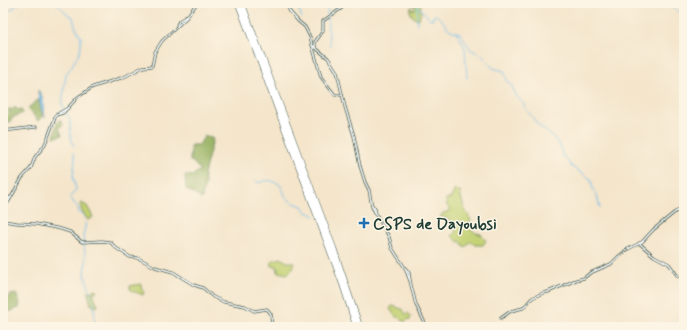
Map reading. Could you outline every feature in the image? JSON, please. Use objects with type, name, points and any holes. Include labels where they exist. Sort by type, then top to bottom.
[{"type":"highway","points":[[238,3],[343,286],[356,327]]},
{"type":"highway","points":[[242,3],[339,263],[360,327]]},
{"type":"street","points":[[4,207],[22,178],[31,168],[35,157],[44,146],[56,115],[59,113],[64,113],[78,97],[93,87],[124,77],[145,66],[152,66],[156,50],[163,40],[171,34],[179,21],[189,15],[197,3]]},
{"type":"street","points":[[286,3],[290,12],[305,27],[310,37],[321,77],[335,95],[342,95]]},
{"type":"street","points":[[314,51],[315,42],[323,31],[323,21],[341,8],[344,3]]},
{"type":"street","points":[[312,45],[328,58],[337,72],[354,136],[360,166],[369,190],[371,204],[375,209],[376,216],[388,237],[392,248],[409,272],[416,305],[427,327]]},
{"type":"street","points":[[3,131],[36,127]]},
{"type":"street","points":[[501,318],[511,311],[523,308],[531,299],[543,293],[584,278],[590,273],[607,266],[645,239],[675,212],[684,208]]},
{"type":"street","points":[[3,220],[17,224],[36,224],[47,227],[56,227],[70,232],[82,242],[110,242],[127,255],[138,258],[156,267],[173,272],[194,285],[203,288],[213,297],[224,302],[245,306],[254,311],[268,310],[271,314],[272,327]]},
{"type":"street","points":[[639,243],[654,256],[669,264],[677,276],[684,279]]},
{"type":"green space","points":[[413,3],[420,3],[421,12],[419,19],[413,17],[410,12],[411,7],[413,10],[415,9]]},
{"type":"green space","points":[[38,100],[41,106],[42,118],[38,121],[28,108]]},
{"type":"green space","points":[[15,107],[18,110],[21,109],[23,113],[12,118],[9,123],[5,117],[9,113],[8,110],[10,108],[12,110]]},
{"type":"green space","points":[[60,119],[63,125],[59,128],[62,135],[54,137],[57,123]]},
{"type":"green space","points":[[205,135],[213,139],[204,174],[205,183],[202,199],[186,189],[185,175],[192,176],[200,170],[193,162],[190,161],[191,145],[199,145]]},
{"type":"green space","points":[[455,189],[460,192],[464,208],[471,220],[469,223],[471,225],[470,229],[481,234],[486,241],[483,245],[475,245],[471,241],[465,247],[460,241],[458,242],[452,236],[456,231],[449,225],[449,219],[440,217],[442,214],[451,210],[447,206],[446,199],[451,198]]},
{"type":"green space","points":[[81,203],[87,206],[93,217],[88,220],[81,210]]},
{"type":"green space","points":[[281,258],[287,262],[294,262],[293,269],[287,274],[278,272],[277,266],[272,266],[272,261]]},
{"type":"green space","points":[[141,284],[144,292],[143,295],[130,289],[130,286]]},
{"type":"green space","points":[[94,289],[97,290],[93,293],[98,306],[94,307],[93,304],[91,305],[88,292],[92,292]]},
{"type":"green space","points":[[16,294],[20,302],[19,308],[3,314],[3,300],[10,295]]},
{"type":"green space","points":[[392,306],[403,309],[405,314],[408,313],[411,316],[410,320],[408,319],[404,322],[399,317],[396,317],[390,309]]},
{"type":"water","points":[[38,90],[43,101],[45,118],[41,109]]},
{"type":"waterway","points":[[3,14],[21,3]]},
{"type":"waterway","points":[[55,3],[68,15],[73,17],[75,26],[81,37],[80,51],[66,74],[62,104],[64,109]]},
{"type":"waterway","points":[[296,3],[302,18]]},
{"type":"waterway","points":[[328,3],[327,17],[330,46]]},
{"type":"waterway","points":[[415,3],[430,19],[433,19],[433,16],[436,15],[448,28],[460,33],[471,50],[481,54],[493,68],[504,71],[508,83],[510,83],[517,97],[538,125],[554,138],[560,146],[562,154],[572,167],[591,179],[600,208]]},
{"type":"waterway","points":[[666,3],[684,16]]},
{"type":"waterway","points":[[417,7],[417,24]]},
{"type":"waterway","points":[[457,33],[465,48],[467,78]]},
{"type":"waterway","points":[[66,111],[70,120],[71,138],[74,146]]},
{"type":"waterway","points":[[74,153],[75,160],[73,176],[76,190],[70,197],[78,207],[79,213],[83,214],[86,223],[83,236],[86,262],[85,275],[94,304],[95,327]]},
{"type":"waterway","points":[[256,181],[260,183],[262,181],[275,182],[282,188],[286,197],[302,206],[305,211],[315,216]]},
{"type":"place","name":"CSPS de Dayoubsi","points":[[364,223]]}]
